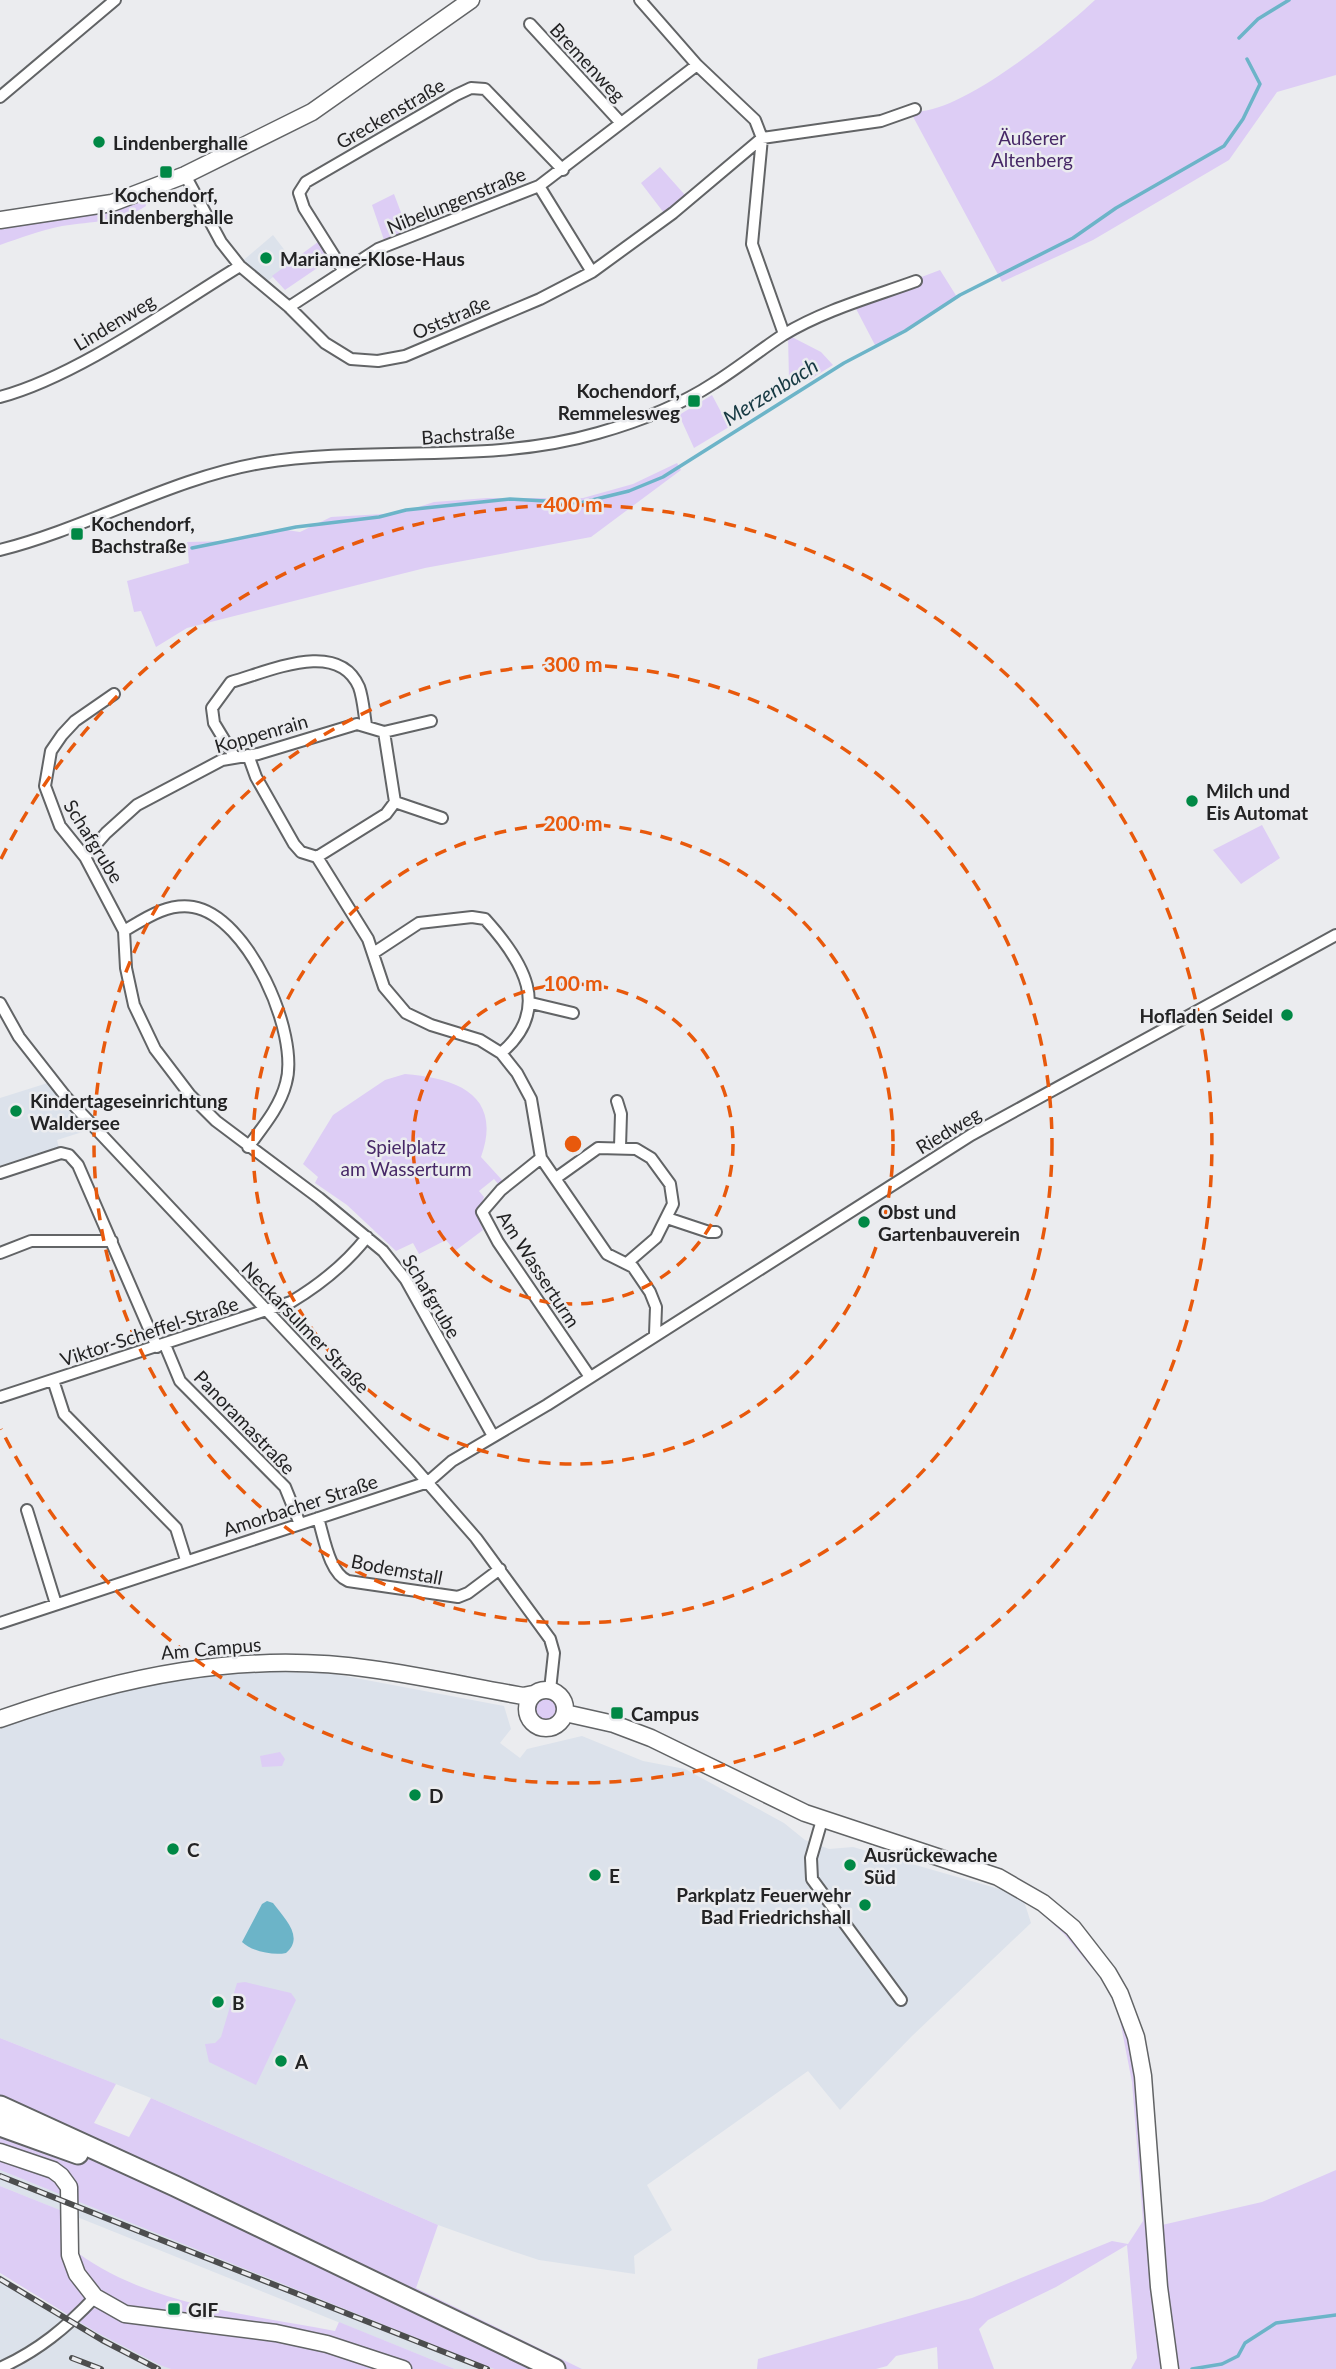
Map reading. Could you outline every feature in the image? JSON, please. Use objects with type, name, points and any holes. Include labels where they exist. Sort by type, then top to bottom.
[{"type":"highway","points":[[0,2094],[21,2115]]},
{"type":"highway","points":[[0,2106],[175,2186],[555,2369]]},
{"type":"highway","points":[[0,2126],[120,2172],[175,2186]]},
{"type":"street","points":[[0,97],[115,0]]},
{"type":"street","points":[[0,220],[112,204],[185,175],[312,112],[471,0]]},
{"type":"street","points":[[640,0],[697,65],[755,120],[762,138],[752,244],[784,334]]},
{"type":"street","name":"Bremenweg","points":[[530,24],[621,123]]},
{"type":"street","name":"Nibelungenstraße","points":[[289,307],[378,249],[539,186],[697,65]]},
{"type":"street","name":"Greckenstraße","points":[[343,270],[304,208],[299,193],[306,182],[471,88],[485,89],[563,170]]},
{"type":"street","points":[[762,138],[881,121],[915,109]]},
{"type":"street","name":"Oststraße","points":[[185,175],[221,242],[240,265],[289,307],[325,343],[351,359],[378,361],[405,356],[540,299],[592,272],[673,214],[762,138]]},
{"type":"street","points":[[539,186],[592,272]]},
{"type":"street","name":"Lindenweg","points":[[0,397],[34,385],[88,358],[240,265]]},
{"type":"street","name":"Bachstraße","points":[[0,550],[63,533],[239,467],[319,457],[471,454],[543,445],[597,433],[652,415],[693,395],[784,334],[842,307],[916,281]]},
{"type":"street","points":[[234,756],[214,723],[212,708],[222,691],[231,682],[318,659],[346,669],[359,687],[366,725],[384,732],[431,721]]},
{"type":"street","name":"Schafgrube","points":[[114,695],[75,721],[62,735],[51,751],[45,786],[60,826],[85,857],[124,931],[125,968],[134,1005],[155,1049],[190,1095],[248,1147],[319,1198],[383,1251],[406,1280],[493,1436]]},
{"type":"street","name":"Koppenrain","points":[[85,857],[136,805],[217,762],[366,725]]},
{"type":"street","points":[[317,858],[386,814],[395,802],[384,732]]},
{"type":"street","points":[[248,755],[256,777],[294,844],[301,852],[317,858],[375,952],[374,966],[384,987],[407,1013],[431,1025],[480,1040],[501,1053],[517,1073],[531,1099],[541,1158],[607,1254],[626,1263],[650,1292],[656,1307],[655,1334]]},
{"type":"street","points":[[395,802],[442,818]]},
{"type":"street","points":[[124,931],[160,911],[176,906],[196,907],[220,919],[248,951],[266,981],[287,1037],[290,1058],[286,1084],[273,1112],[248,1147]]},
{"type":"street","points":[[375,952],[419,923],[480,917],[496,932],[526,978],[531,1003],[525,1026],[514,1042],[501,1053]]},
{"type":"street","name":"Riedweg","points":[[590,1377],[971,1135],[1336,935]]},
{"type":"street","name":"Neckarsulmer Straße","points":[[0,1003],[19,1037],[66,1097],[428,1482],[500,1569],[550,1639],[554,1653],[550,1690]]},
{"type":"street","points":[[531,1003],[573,1013]]},
{"type":"street","points":[[617,1101],[621,1114],[620,1147]]},
{"type":"street","points":[[556,1178],[598,1149],[620,1147],[645,1153],[670,1184],[673,1204],[656,1238],[626,1263]]},
{"type":"street","name":"Panoramastraße","points":[[0,1173],[61,1153],[69,1155],[78,1165],[161,1346],[180,1381],[285,1487],[300,1524]]},
{"type":"street","name":"Am Wasserturm","points":[[541,1158],[501,1190],[482,1212],[498,1242],[590,1377]]},
{"type":"street","points":[[667,1218],[716,1232]]},
{"type":"street","name":"Viktor-Scheffel-Straße","points":[[0,1397],[268,1312],[317,1287],[346,1263],[367,1237]]},
{"type":"street","points":[[0,1253],[31,1241],[112,1241]]},
{"type":"street","name":"Amorbacher Straße","points":[[0,1622],[428,1482],[452,1461],[590,1377]]},
{"type":"street","points":[[52,1380],[64,1414],[176,1528],[186,1560]]},
{"type":"street","points":[[27,1510],[56,1604]]},
{"type":"street","name":"Bodemstall","points":[[318,1518],[335,1568],[341,1578],[348,1581],[451,1597],[468,1593],[500,1569]]},
{"type":"street","name":"Am Campus","points":[[0,1719],[124,1680],[222,1665],[333,1665],[371,1669],[523,1696],[533,1694]]},
{"type":"street","name":"Am Campus","points":[[430,1681],[526,1711]]},
{"type":"street","points":[[550,1690],[561,1696],[565,1713],[556,1725],[546,1728],[532,1722],[526,1711],[533,1694],[550,1690]]},
{"type":"street","points":[[565,1713],[614,1724],[651,1738],[783,1804],[822,1820],[1012,1884],[1043,1903],[1073,1928],[1108,1973],[1129,2015],[1142,2068],[1161,2300],[1170,2369]]},
{"type":"street","points":[[822,1820],[811,1858],[812,1879],[901,2000]]},
{"type":"street","points":[[0,2152],[53,2170],[69,2187],[71,2255],[77,2274],[95,2297],[125,2314],[276,2333],[327,2344],[403,2369]]},
{"type":"street","points":[[0,2368],[38,2349],[72,2322],[95,2297]]},
{"type":"shaded area","points":[[273,235],[293,261],[263,285],[239,264]]},
{"type":"shaded area","points":[[54,1081],[95,1128],[57,1140],[59,1148],[0,1166],[0,1098]]},
{"type":"shaded area","points":[[225,1671],[329,1673],[504,1706],[511,1729],[500,1743],[520,1758],[527,1749],[582,1736],[643,1761],[685,1769],[784,1823],[805,1840],[829,1849],[853,1847],[1013,1893],[1023,1898],[1031,1923],[912,2036],[840,2110],[808,2071],[647,2185],[672,2230],[634,2256],[635,2274],[539,2260],[438,2225],[151,2098],[0,2038],[0,1729],[41,1712],[125,1690]]},
{"type":"shaded area","points":[[0,2170],[494,2369],[455,2369],[0,2186]]},
{"type":"shaded area","points":[[0,2274],[36,2298],[171,2369],[0,2369]]},
{"type":"green space","name":"Äußerer Altenberg","points":[[1095,0],[1336,0],[1336,75],[1277,92],[1229,160],[1093,240],[1002,282],[910,111],[930,110],[980,88],[1034,51]]},
{"type":"green space","points":[[660,167],[685,195],[664,213],[641,183]]},
{"type":"green space","points":[[394,194],[408,231],[384,240],[372,205]]},
{"type":"green space","points":[[145,202],[146,206],[126,216],[54,228],[0,245],[0,228]]},
{"type":"green space","points":[[318,242],[329,260],[285,290],[272,276]]},
{"type":"green space","points":[[940,270],[957,297],[876,347],[853,303]]},
{"type":"green space","points":[[788,335],[821,352],[833,365],[809,380],[805,371],[789,380]]},
{"type":"green space","points":[[712,395],[729,427],[694,448],[679,415]]},
{"type":"green space","points":[[677,463],[681,470],[591,537],[425,568],[187,628],[156,647],[141,611],[134,612],[127,581],[189,563],[187,542],[231,541],[280,529],[300,532],[331,517],[400,513],[434,502],[487,498],[583,498],[633,484]]},
{"type":"green space","points":[[1262,825],[1280,858],[1241,884],[1213,850]]},
{"type":"green space","name":"Spielplatz am Wasserturm","points":[[405,1074],[442,1080],[458,1086],[471,1094],[486,1118],[486,1136],[481,1157],[502,1180],[499,1185],[494,1179],[479,1191],[484,1197],[477,1216],[483,1230],[455,1251],[446,1240],[419,1254],[413,1243],[396,1251],[347,1205],[315,1183],[318,1177],[303,1164],[333,1115],[385,1080]]},
{"type":"green space","points":[[542,1697],[550,1697],[557,1704],[557,1712],[550,1719],[542,1719],[535,1712],[535,1704]]},
{"type":"green space","points":[[280,1752],[285,1759],[282,1766],[262,1767],[260,1756]]},
{"type":"green space","points":[[1004,1879],[1032,1887],[1076,1922],[1138,2024],[1148,2052],[1152,2078],[1162,2225],[1262,2202],[1336,2170],[1336,2369],[1131,2369],[1137,2358],[1127,2245],[1056,2287],[988,2320],[979,2329],[994,2369],[938,2369],[937,2347],[896,2356],[887,2366],[876,2369],[757,2369],[758,2359],[972,2298],[1112,2241],[1128,2244],[1143,2221],[1132,2082],[1118,2010],[1102,1980],[1064,1934]]},
{"type":"green space","points":[[245,1982],[291,1993],[296,2000],[256,2085],[209,2062],[205,2044],[215,2043],[221,2037],[237,1983]]},
{"type":"green space","points":[[0,2038],[116,2084],[94,2123],[129,2137],[151,2098],[438,2225],[416,2288],[582,2369],[494,2369],[0,2170]]},
{"type":"green space","points":[[0,2186],[70,2214],[78,2253],[106,2271],[137,2285],[201,2306],[235,2313],[335,2331],[339,2322],[455,2369],[171,2369],[160,2365],[96,2332],[0,2273]]},
{"type":"water","points":[[267,1901],[273,1903],[291,1928],[294,1941],[286,1953],[262,1952],[242,1942],[262,1904]]},
{"type":"waterway","name":"Merzenbach","points":[[1239,38],[1258,19],[1289,0]]},
{"type":"waterway","name":"Merzenbach","points":[[192,548],[296,527],[379,517],[406,510],[510,499],[580,503],[629,491],[663,477],[844,363],[905,331],[960,295],[1073,238],[1116,208],[1224,146],[1243,119],[1260,84],[1247,59]]},
{"type":"waterway","points":[[1192,2369],[1222,2364],[1238,2356],[1245,2343],[1276,2323],[1336,2315]]},
{"type":"railway","points":[[0,2176],[487,2369]]},
{"type":"railway","points":[[0,2279],[102,2340],[158,2369]]},
{"type":"railway","points":[[72,2358],[101,2369]]},
{"type":"place","name":"Lindenberghalle","points":[[99,142]]},
{"type":"place","name":"Kochendorf, Lindenberghalle","points":[[166,172]]},
{"type":"place","name":"Marianne-Klose-Haus","points":[[266,258]]},
{"type":"place","name":"Kochendorf, Remmelesweg","points":[[694,401]]},
{"type":"place","name":"Kochendorf, Bachstraße","points":[[77,534]]},
{"type":"place","name":"Milch und Eis Automat","points":[[1192,801]]},
{"type":"place","name":"Hofladen Seidel","points":[[1287,1015]]},
{"type":"place","name":"Kindertageseinrichtung Waldersee","points":[[16,1111]]},
{"type":"place","name":"Obst und Gartenbauverein","points":[[864,1222]]},
{"type":"place","name":"Campus","points":[[617,1713]]},
{"type":"place","name":"D","points":[[415,1795]]},
{"type":"place","name":"C","points":[[173,1849]]},
{"type":"place","name":"Ausrückewache Süd","points":[[850,1865]]},
{"type":"place","name":"E","points":[[595,1875]]},
{"type":"place","name":"Parkplatz Feuerwehr Bad Friedrichshall","points":[[865,1905]]},
{"type":"place","name":"B","points":[[218,2002]]},
{"type":"place","name":"A","points":[[281,2061]]},
{"type":"place","name":"GIF","points":[[174,2309]]}]
